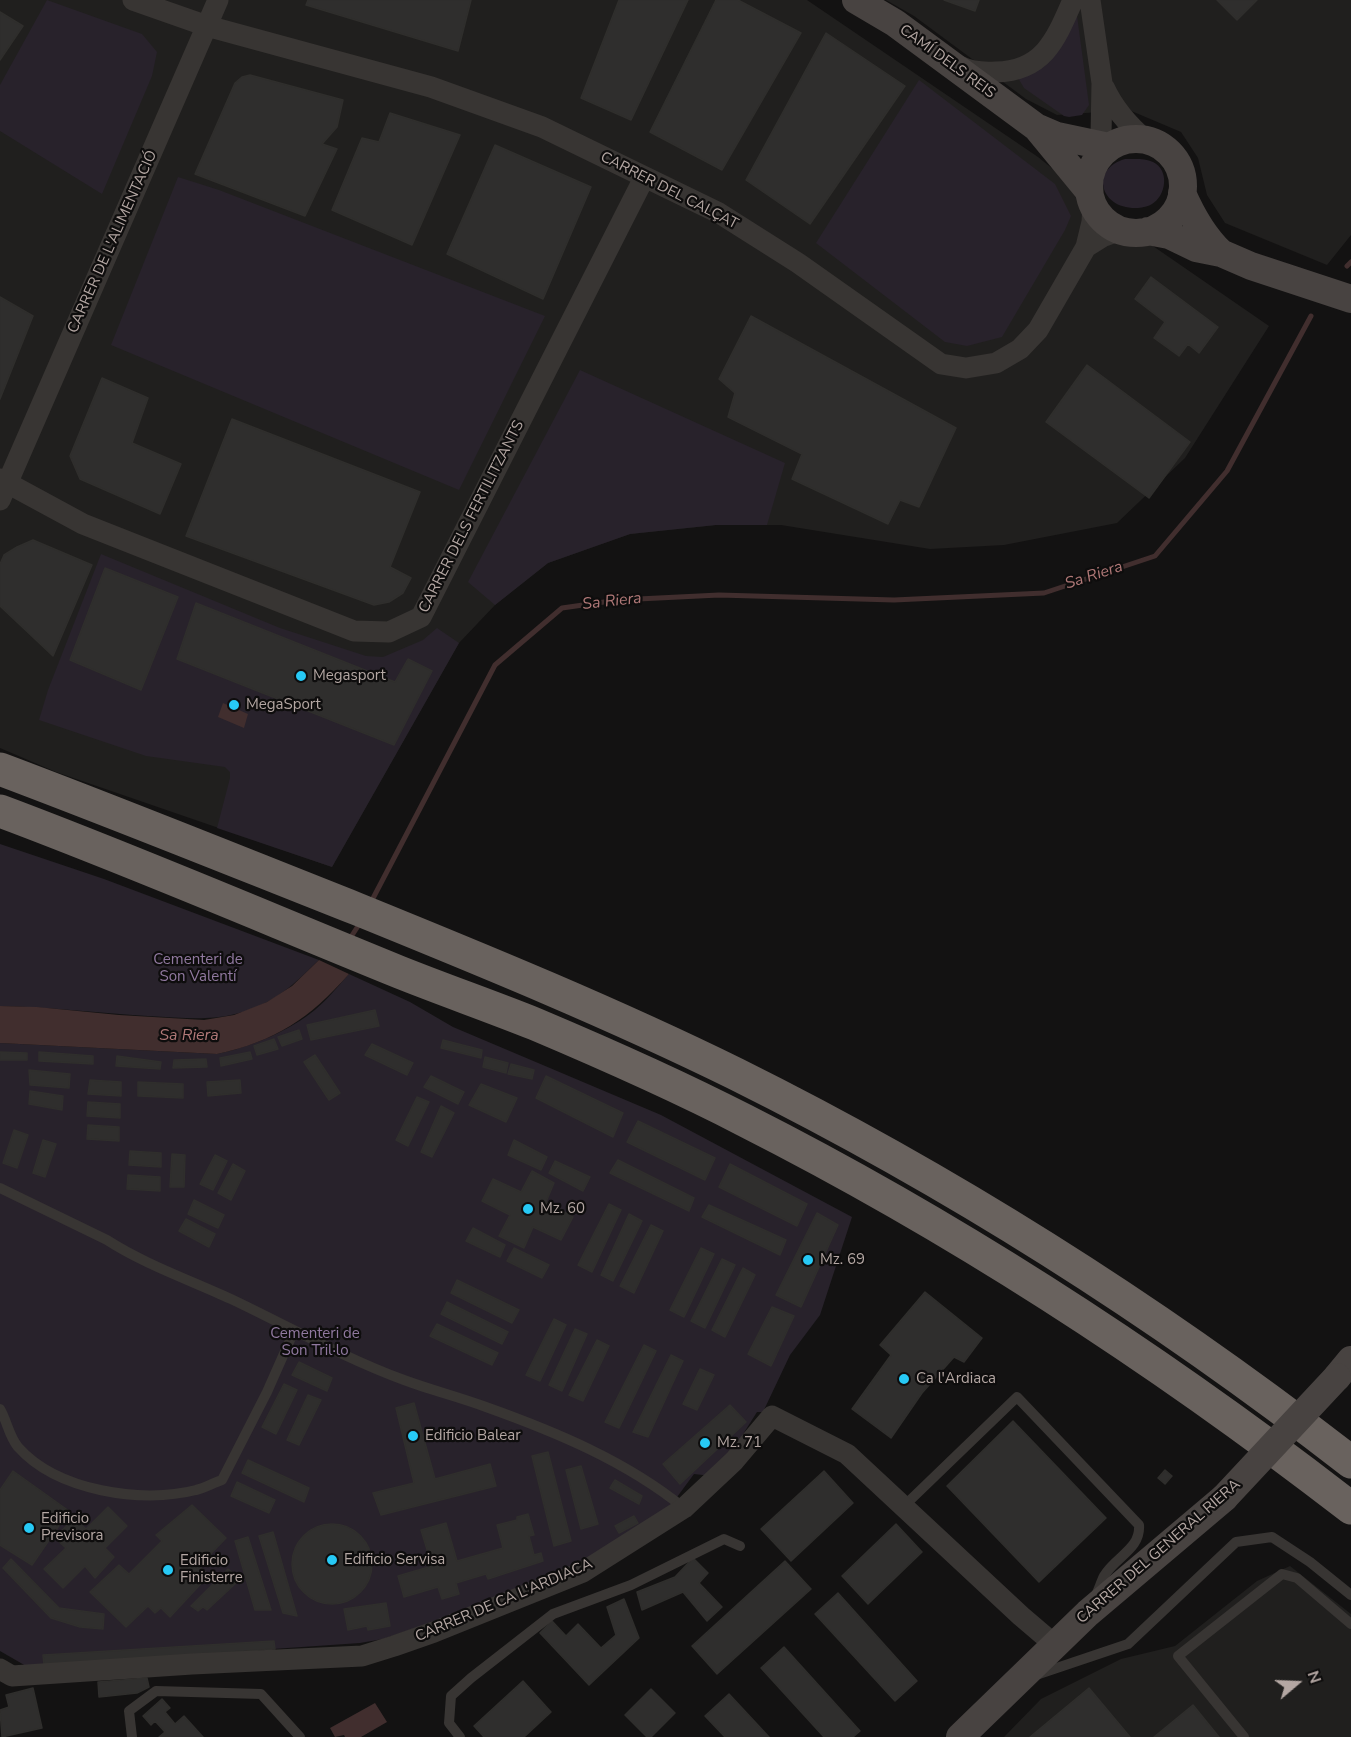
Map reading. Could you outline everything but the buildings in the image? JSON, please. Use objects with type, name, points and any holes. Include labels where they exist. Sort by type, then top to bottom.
[{"type":"highway","points":[[0,770],[93,803],[439,943],[657,1036],[738,1075],[893,1158],[1016,1230],[1118,1294],[1246,1383],[1351,1461]]},
{"type":"highway","points":[[0,811],[85,843],[535,1025],[662,1079],[744,1119],[863,1183],[981,1252],[1095,1324],[1205,1399],[1351,1508]]},
{"type":"highway","points":[[1318,1483],[1351,1518]]},
{"type":"street","name":"CARRER DEL CALÇAT","points":[[133,0],[207,26],[431,87],[542,126],[719,213],[798,262],[941,364],[966,368],[996,363],[1020,349],[1038,330],[1086,247]]},
{"type":"street","name":"CARRER DE L'ALIMENTACIÓ","points":[[2,487],[218,0]]},
{"type":"street","name":"CAMÍ DELS REIS","points":[[856,0],[895,23],[1036,127]]},
{"type":"street","points":[[950,62],[967,70],[982,73],[1016,71],[1030,65],[1041,58],[1052,43],[1073,0]]},
{"type":"street","points":[[1086,247],[1091,198],[1089,178],[1103,150],[1102,83],[1090,0]]},
{"type":"street","points":[[1086,247],[1102,237],[1158,227],[1171,219],[1180,204],[1182,193],[1181,175],[1176,161],[1165,149],[1147,141],[1129,126],[1112,104],[1102,83]]},
{"type":"street","points":[[1036,127],[1103,150],[1123,142],[1147,141]]},
{"type":"street","points":[[1036,127],[1091,198],[1102,219],[1113,228],[1169,236],[1196,248],[1221,253],[1251,266],[1351,299]]},
{"type":"street","name":"CARRER DELS FERTILITZANTS","points":[[2,487],[83,524],[354,631],[389,632],[421,617],[644,178]]},
{"type":"street","points":[[1182,193],[1194,219],[1221,253]]},
{"type":"street","name":"CARRER DEL GENERAL RIERA","points":[[960,1737],[1089,1613],[1224,1498],[1344,1369]]},
{"type":"street","name":"CARRER DE CA L'ARDIACA","points":[[0,1669],[12,1677],[192,1664],[362,1656],[434,1632],[583,1572],[684,1508],[734,1461],[772,1416],[847,1454],[1055,1645]]},
{"type":"lane","points":[[0,1188],[121,1249],[403,1380],[485,1406],[581,1444],[663,1491],[684,1508]]},
{"type":"lane","points":[[0,1409],[10,1435],[25,1454],[79,1485],[102,1491],[140,1496],[196,1490],[222,1480],[267,1392],[294,1331]]},
{"type":"lane","points":[[903,1507],[1017,1397],[1139,1525],[1140,1534],[1137,1542],[1104,1575],[1089,1613]]},
{"type":"lane","points":[[1016,1682],[1128,1644],[1236,1542],[1272,1537],[1310,1562],[1351,1595]]},
{"type":"lane","points":[[460,1737],[449,1723],[452,1696],[471,1678],[553,1614],[631,1586],[724,1539],[740,1546]]},
{"type":"lane","points":[[1244,1737],[1178,1656],[1282,1574],[1297,1578],[1351,1624]]},
{"type":"lane","points":[[132,1737],[129,1711],[156,1691],[261,1694],[300,1737]]},
{"type":"shaded area","points":[[0,0],[807,0],[1038,157],[1121,224],[1269,326],[1185,458],[1117,523],[1004,545],[930,549],[781,525],[716,525],[630,534],[548,563],[495,605],[459,643],[332,867],[56,772],[0,748]]},
{"type":"shaded area","points":[[886,0],[1351,0],[1351,235],[1327,265],[1225,223],[1207,195],[1198,158],[1181,132],[1129,110],[1057,115],[1026,99],[914,16]]},
{"type":"shaded area","points":[[1290,1566],[1351,1614],[1351,1737],[1004,1737],[1041,1699],[1121,1659],[1175,1646],[1257,1581]]},
{"type":"green space","points":[[47,0],[142,34],[157,52],[152,76],[102,194],[0,131],[0,85]]},
{"type":"green space","points":[[1076,8],[1089,105],[1082,115],[1069,117],[1064,116],[1024,88],[1017,76]]},
{"type":"green space","points":[[919,80],[1055,184],[1071,216],[1002,337],[967,346],[945,342],[816,243]]},
{"type":"green space","points":[[1125,159],[1150,161],[1162,171],[1163,189],[1152,204],[1138,208],[1125,207],[1115,203],[1108,196],[1103,179],[1106,171]]},
{"type":"green space","points":[[178,177],[219,190],[545,316],[459,490],[111,345]]},
{"type":"green space","points":[[580,370],[785,463],[767,525],[716,525],[630,534],[548,563],[495,605],[468,582]]},
{"type":"green space","name":"MegaSport","points":[[101,554],[280,628],[366,656],[383,657],[423,640],[437,628],[459,643],[332,867],[217,828],[230,778],[230,772],[225,767],[146,756],[39,720],[48,690]]},
{"type":"green space","name":"Cementeri de Son Valentí","points":[[0,844],[104,879],[319,960],[276,997],[253,1008],[224,1016],[180,1018],[0,1006]]},
{"type":"green space","name":"Cementeri de Son Tril·lo","points":[[349,974],[410,1002],[453,1027],[661,1115],[852,1217],[820,1315],[790,1355],[763,1412],[757,1412],[728,1458],[712,1476],[694,1474],[669,1508],[581,1565],[509,1596],[383,1639],[360,1643],[26,1666],[0,1651],[0,1043],[217,1054],[256,1042],[306,1017],[329,997]]},
{"type":"water","points":[[223,703],[248,714],[244,728],[218,717]]},
{"type":"water","points":[[319,960],[349,974],[305,1016],[274,1035],[238,1049],[217,1054],[0,1043],[0,1006],[204,1020],[234,1015],[267,1002],[292,986]]},
{"type":"water","points":[[375,1703],[387,1722],[361,1737],[345,1737],[344,1735],[335,1737],[330,1728]]},
{"type":"waterway","name":"Sa Riera","points":[[1347,266],[1351,262]]},
{"type":"waterway","name":"Sa Riera","points":[[370,904],[495,665],[562,608],[618,600],[719,595],[894,600],[1044,593],[1155,556],[1227,471],[1311,316]]},
{"type":"waterway","name":"Sa Riera","points":[[349,940],[360,923]]},
{"type":"place","name":"Megasport","points":[[301,676]]},
{"type":"place","name":"MegaSport","points":[[234,705]]},
{"type":"place","name":"Mz. 60","points":[[528,1209]]},
{"type":"place","name":"Mz. 69","points":[[808,1260]]},
{"type":"place","name":"Ca l'Ardiaca","points":[[904,1379]]},
{"type":"place","name":"Edificio Balear","points":[[413,1436]]},
{"type":"place","name":"Mz. 71","points":[[705,1443]]},
{"type":"place","name":"Edificio Previsora","points":[[29,1528]]},
{"type":"place","name":"Edificio Servisa","points":[[332,1560]]},
{"type":"place","name":"Edificio Finisterre","points":[[168,1570]]}]
